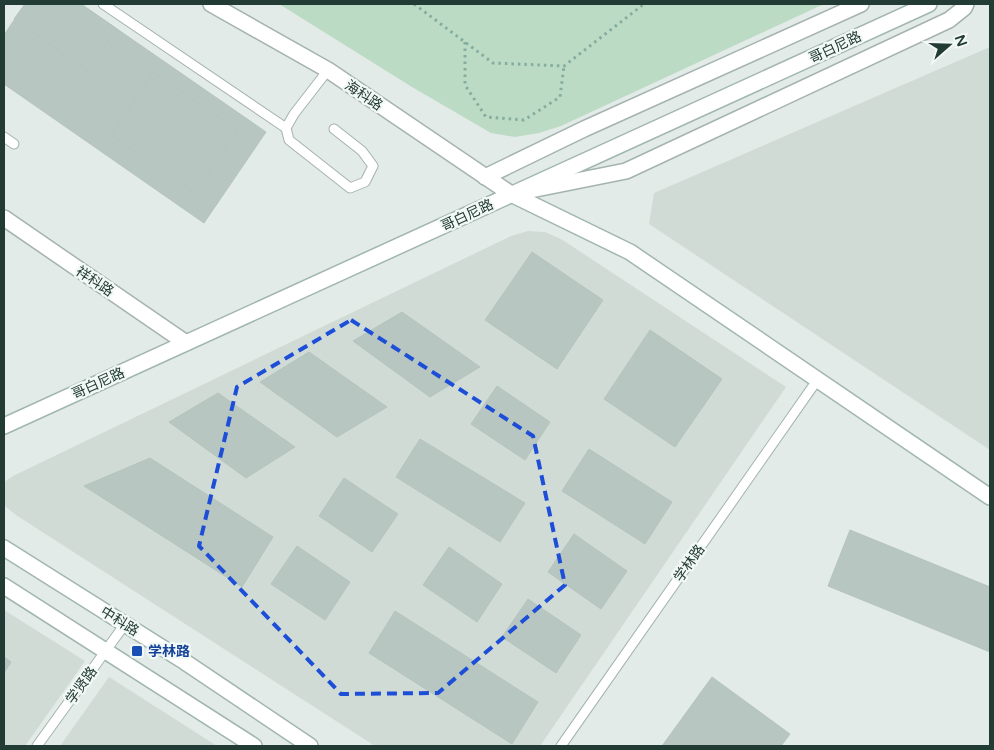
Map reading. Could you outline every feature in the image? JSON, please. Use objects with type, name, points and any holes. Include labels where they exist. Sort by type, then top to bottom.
[{"type":"street","name":"海科路","points":[[212,4],[328,70],[511,194],[630,252],[990,497]]},
{"type":"street","points":[[485,177],[593,125],[861,4]]},
{"type":"street","name":"哥白尼路","points":[[4,426],[929,4]]},
{"type":"street","points":[[511,194],[626,171],[949,20],[964,8],[966,4]]},
{"type":"street","name":"祥科路","points":[[4,218],[186,343]]},
{"type":"street","name":"中科路","points":[[4,548],[185,662],[310,746]]},
{"type":"street","points":[[4,586],[254,746]]},
{"type":"lane","points":[[103,4],[286,128],[289,140],[350,188],[365,182],[373,166],[362,151],[334,129]]},
{"type":"lane","points":[[286,128],[294,114],[328,70]]},
{"type":"lane","points":[[4,137],[14,144]]},
{"type":"lane","name":"学林路","points":[[561,746],[818,379]]},
{"type":"lane","name":"学贤路","points":[[37,746],[125,624]]},
{"type":"path","points":[[414,4],[493,64],[564,66],[644,4]]},
{"type":"path","points":[[465,42],[465,85],[486,118],[524,120],[560,97],[564,66]]},
{"type":"highlighted area","points":[[351,320],[533,436],[565,585],[438,693],[341,694],[199,546],[237,387]]},
{"type":"shaded area","points":[[990,47],[990,450],[649,224],[654,193]]},
{"type":"shaded area","points":[[528,231],[545,232],[561,239],[786,387],[540,746],[375,746],[6,507],[4,502],[4,482],[13,476],[511,236]]},
{"type":"shaded area","points":[[4,610],[85,661],[25,746],[4,746]]},
{"type":"shaded area","points":[[109,677],[217,746],[60,746]]},
{"type":"green space","points":[[279,4],[824,4],[561,126],[539,133],[515,137],[491,133],[412,87]]},
{"type":"building","points":[[25,4],[81,4],[266,132],[204,223],[4,84],[4,35]]},
{"type":"building","points":[[25,4],[81,4],[117,29],[88,71],[14,19]]},
{"type":"building","points":[[153,72],[238,130],[195,193],[111,135]]},
{"type":"building","points":[[532,252],[603,300],[557,369],[485,320]]},
{"type":"building","points":[[402,312],[480,367],[430,397],[353,341]]},
{"type":"building","points":[[650,330],[722,379],[675,447],[604,399]]},
{"type":"building","points":[[309,352],[387,407],[337,437],[260,382]]},
{"type":"building","points":[[497,386],[550,422],[525,460],[471,424]]},
{"type":"building","points":[[218,393],[295,447],[246,478],[169,422]]},
{"type":"building","points":[[420,439],[525,503],[500,542],[396,477]]},
{"type":"building","points":[[589,449],[672,502],[645,544],[562,491]]},
{"type":"building","points":[[150,458],[273,537],[242,587],[84,486]]},
{"type":"building","points":[[344,478],[398,514],[372,552],[319,516]]},
{"type":"building","points":[[850,530],[990,587],[990,652],[828,586]]},
{"type":"building","points":[[574,534],[627,571],[601,609],[548,572]]},
{"type":"building","points":[[297,546],[350,582],[325,620],[271,584]]},
{"type":"building","points":[[449,547],[502,584],[477,622],[423,585]]},
{"type":"building","points":[[528,599],[581,635],[556,673],[502,637]]},
{"type":"building","points":[[395,611],[538,702],[512,744],[369,653]]},
{"type":"building","points":[[4,657],[11,662],[4,673]]},
{"type":"building","points":[[712,677],[790,734],[781,746],[662,746]]},
{"type":"place","name":"学林路","points":[[137,651]]}]
